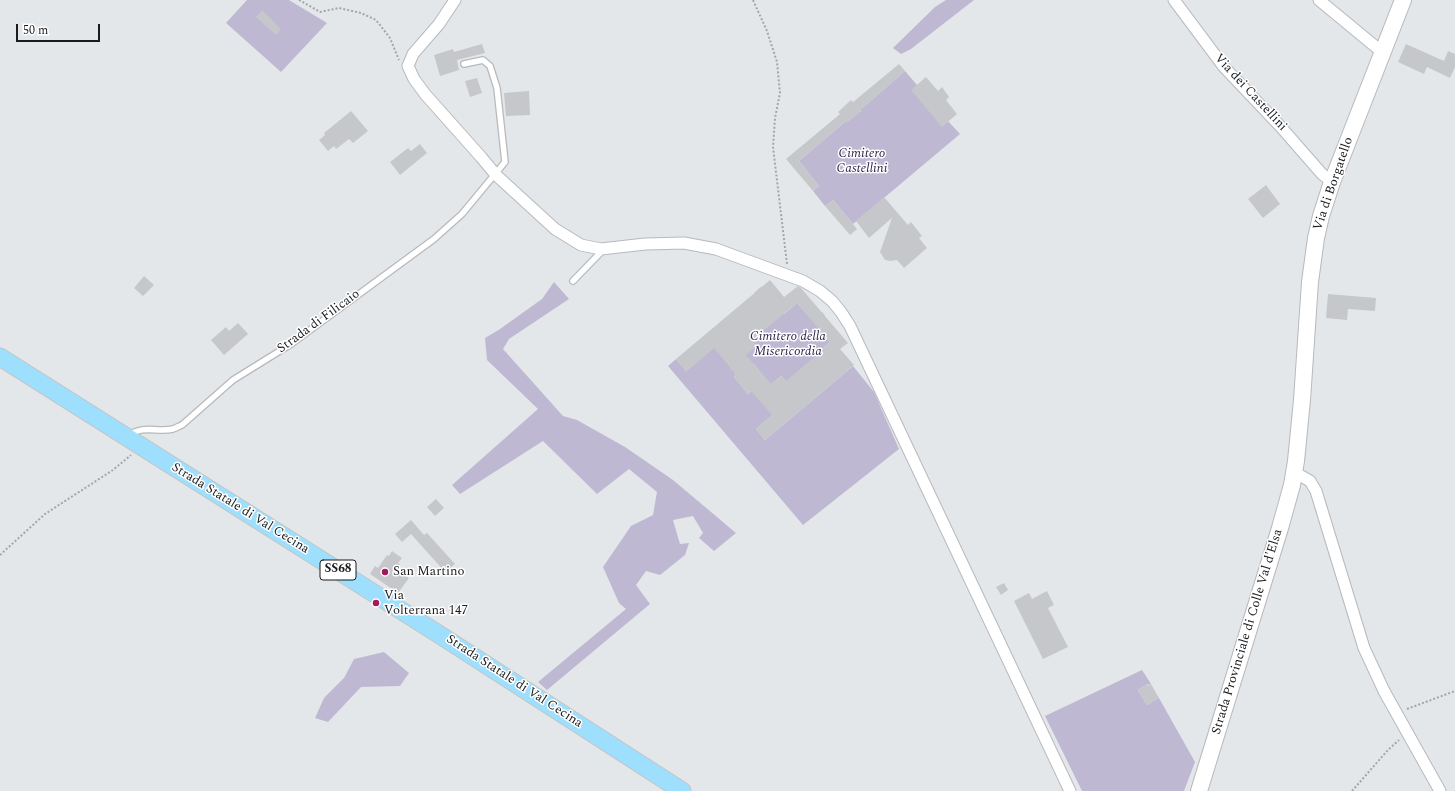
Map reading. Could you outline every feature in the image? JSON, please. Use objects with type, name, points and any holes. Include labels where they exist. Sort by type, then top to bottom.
[{"type":"main road","name":"Via di Borgatello","points":[[1294,472],[1300,428],[1307,315],[1313,250],[1321,216],[1332,182],[1403,0]]},
{"type":"main road","name":"Strada Statale di Val Cecina","points":[[0,357],[433,631],[682,791]]},
{"type":"main road","name":"Strada Provinciale di Colle Val d'Elsa","points":[[1198,791],[1280,528],[1294,472]]},
{"type":"street","points":[[455,0],[440,24],[413,54],[408,66],[425,94],[496,175],[555,229],[581,245],[605,248],[667,243],[700,246],[726,252],[803,281],[820,291],[832,301],[841,312],[850,326],[1070,791]]},
{"type":"street","name":"Via dei Castellini","points":[[1174,0],[1224,67],[1322,174],[1332,182]]},
{"type":"street","points":[[1319,0],[1382,52]]},
{"type":"street","points":[[1294,472],[1310,481],[1316,491],[1364,648],[1375,672],[1440,791]]},
{"type":"lane","name":"Strada di Filicaio","points":[[133,441],[134,432],[145,429],[172,429],[182,425],[234,380],[291,344],[434,239],[462,214],[496,175],[505,162],[497,88],[490,66],[483,60],[464,64]]},
{"type":"lane","points":[[573,281],[605,248]]},
{"type":"path","points":[[299,0],[320,12],[339,8],[362,13],[376,20],[390,38],[400,62],[408,66]]},
{"type":"path","points":[[753,0],[767,31],[777,62],[780,94],[775,118],[773,147],[788,275]]},
{"type":"path","points":[[0,555],[45,514],[113,470],[128,458],[133,441]]},
{"type":"path","points":[[1397,713],[1455,691]]},
{"type":"path","points":[[1352,791],[1388,750],[1408,733]]},
{"type":"green space","points":[[247,0],[289,0],[327,23],[281,72],[226,23]]},
{"type":"green space","points":[[946,0],[974,0],[911,49],[901,54],[893,48],[935,7]]},
{"type":"green space","name":"Cimitero Castellini","points":[[905,71],[917,85],[942,126],[948,121],[960,134],[853,224],[833,200],[825,206],[813,191],[819,186],[799,161],[846,121],[847,122],[861,111],[860,110]]},
{"type":"green space","points":[[554,282],[569,299],[509,339],[503,349],[563,416],[577,420],[625,447],[673,480],[736,533],[714,551],[699,538],[703,533],[693,516],[673,520],[680,544],[689,543],[685,555],[660,575],[646,571],[636,585],[650,604],[547,690],[538,682],[626,609],[619,603],[603,567],[631,526],[653,515],[657,492],[629,469],[597,494],[543,441],[460,494],[452,485],[538,409],[487,360],[485,338],[542,299]]},
{"type":"green space","name":"Cimitero della Misericordia","points":[[761,287],[784,314],[797,303],[812,320],[822,312],[825,316],[815,324],[830,342],[817,353],[843,354],[756,429],[765,440],[853,366],[874,392],[899,449],[803,525],[668,366],[676,359],[686,371],[764,305],[754,293]],"holes":[[[720,354],[753,365],[754,364],[770,385],[781,376],[786,381],[751,391],[748,394],[734,377],[736,374]]]},
{"type":"green space","points":[[384,652],[409,673],[400,686],[361,687],[328,722],[315,718],[324,698],[344,678],[354,659]]},
{"type":"green space","points":[[1142,670],[1151,684],[1147,684],[1138,690],[1147,705],[1159,698],[1195,762],[1184,791],[1082,791],[1045,716]]},
{"type":"building","points":[[262,10],[281,29],[276,35],[256,17]]},
{"type":"building","points":[[482,44],[485,53],[457,60],[459,70],[440,76],[434,55],[453,49],[454,52]]},
{"type":"building","points":[[1406,44],[1444,61],[1448,51],[1455,54],[1455,67],[1450,78],[1427,67],[1424,74],[1398,62]]},
{"type":"building","points":[[899,64],[905,71],[847,123],[846,121],[799,161],[819,186],[813,191],[786,159],[840,114],[838,112],[851,100],[853,102]]},
{"type":"building","points":[[926,77],[938,91],[942,87],[949,97],[946,100],[957,114],[942,127],[911,90]]},
{"type":"building","points":[[477,78],[482,93],[470,97],[465,81]]},
{"type":"building","points":[[529,91],[530,115],[506,116],[504,93]]},
{"type":"building","points":[[351,111],[368,131],[353,143],[349,139],[336,149],[334,146],[328,151],[319,140],[325,135],[324,133]]},
{"type":"building","points":[[420,144],[427,153],[400,175],[390,162],[408,148],[411,151]]},
{"type":"building","points":[[1266,185],[1280,204],[1263,218],[1248,199]]},
{"type":"building","points":[[884,197],[908,225],[911,222],[922,236],[919,238],[927,248],[904,268],[897,260],[885,260],[880,252],[892,218],[869,238],[856,221]]},
{"type":"building","points":[[833,200],[857,229],[850,235],[825,206]]},
{"type":"building","points":[[144,276],[154,285],[143,296],[134,288]]},
{"type":"building","points":[[770,280],[784,297],[798,286],[801,288],[848,343],[840,349],[854,365],[765,440],[756,429],[772,415],[751,391],[748,394],[734,377],[736,374],[714,348],[686,372],[676,359]],"holes":[[[797,303],[830,342],[786,381],[781,376],[771,384],[746,355],[757,346],[752,340]]]},
{"type":"building","points":[[1328,294],[1376,298],[1375,311],[1348,309],[1347,320],[1326,318]]},
{"type":"building","points":[[238,323],[248,334],[224,355],[211,340],[226,327],[229,331]]},
{"type":"building","points":[[436,499],[444,508],[435,516],[427,507]]},
{"type":"building","points":[[411,520],[424,535],[427,533],[455,564],[445,572],[411,534],[402,542],[395,534]]},
{"type":"building","name":"San Martino","points":[[392,551],[402,558],[398,563],[400,564],[397,570],[409,578],[398,593],[370,574],[375,566],[378,568],[387,555],[389,556]]},
{"type":"building","points":[[1004,583],[1008,590],[1001,595],[996,587]]},
{"type":"building","points":[[1047,591],[1054,605],[1048,608],[1068,647],[1043,659],[1014,601],[1029,593],[1032,599]]},
{"type":"building","points":[[1147,684],[1148,686],[1151,684],[1159,698],[1147,705],[1138,690]]},
{"type":"place","name":"San Martino","points":[[385,572]]},
{"type":"place","name":"Via Volterrana 147","points":[[376,603]]}]
